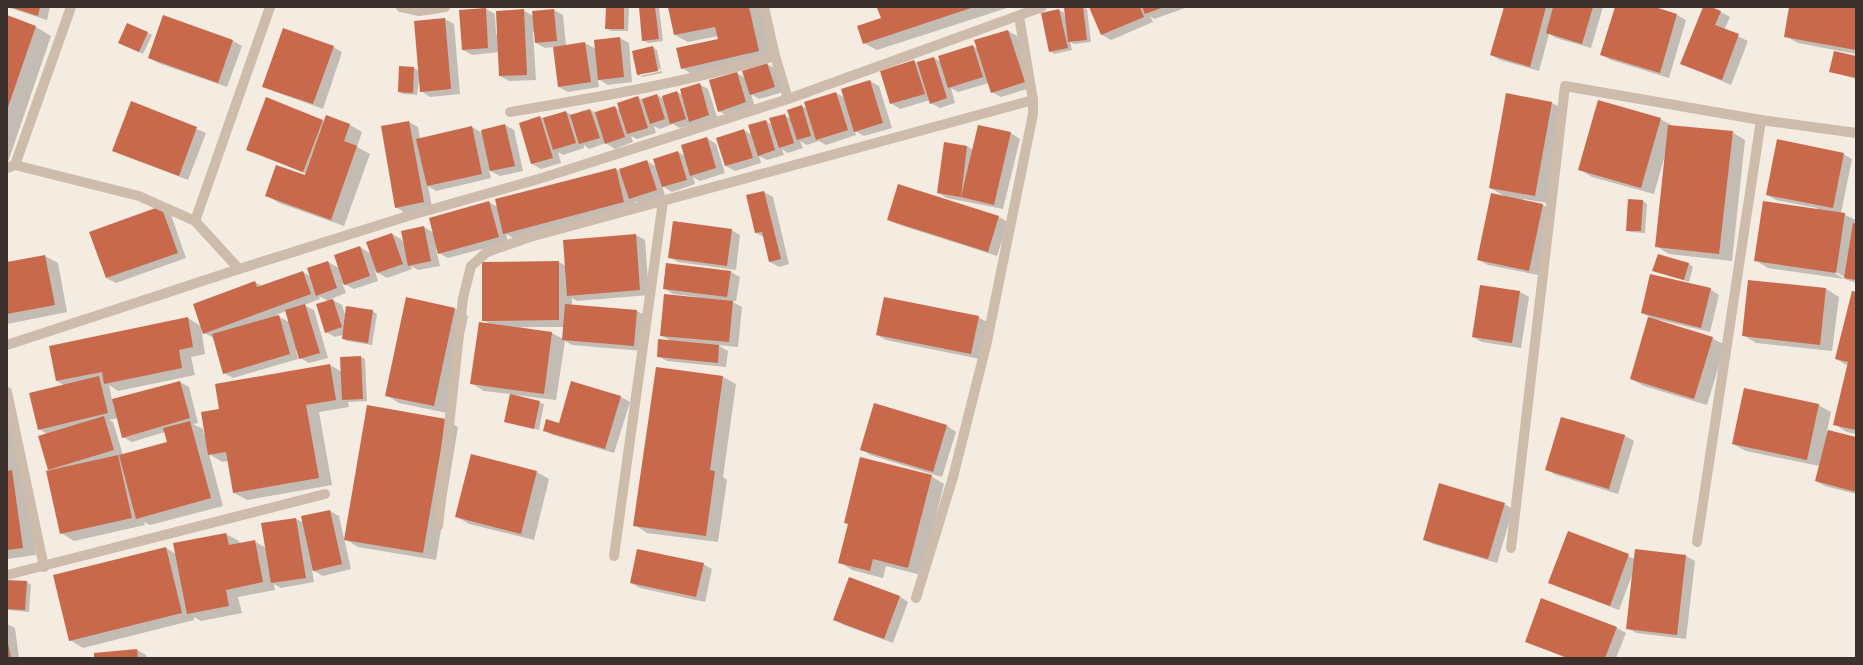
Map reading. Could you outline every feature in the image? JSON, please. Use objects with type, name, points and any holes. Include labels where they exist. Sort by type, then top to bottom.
[{"type":"street","points":[[71,7],[11,167],[139,196],[195,221],[239,269]]},
{"type":"street","points":[[195,221],[270,7]]},
{"type":"street","points":[[401,7],[419,11],[445,7]]},
{"type":"street","points":[[764,7],[775,56],[788,99]]},
{"type":"street","points":[[7,346],[239,269],[408,216],[542,178],[788,99],[1042,7]]},
{"type":"street","points":[[916,598],[953,477],[986,346],[1033,114],[1033,100],[1019,16]]},
{"type":"street","points":[[510,112],[586,99],[720,71],[775,56]]},
{"type":"street","points":[[1511,548],[1565,86],[1761,120],[1856,133]]},
{"type":"street","points":[[438,526],[463,298],[471,266],[487,252],[523,240],[663,201],[1033,100]]},
{"type":"street","points":[[1697,542],[1761,120]]},
{"type":"street","points":[[614,556],[663,201]]},
{"type":"street","points":[[7,392],[44,567]]},
{"type":"street","points":[[7,575],[44,567],[325,494]]},
{"type":"building","points":[[10,7],[40,7],[38,16]]},
{"type":"building","points":[[606,7],[624,7],[624,29],[605,29]]},
{"type":"building","points":[[639,7],[655,7],[659,39],[642,41]]},
{"type":"building","points":[[668,7],[749,7],[759,51],[681,69],[676,48],[718,39],[715,27],[674,35]]},
{"type":"building","points":[[974,7],[863,44],[857,26],[881,18],[877,8]]},
{"type":"building","points":[[1083,7],[1087,40],[1068,42],[1064,8]]},
{"type":"building","points":[[1089,7],[1140,7],[1144,17],[1101,35]]},
{"type":"building","points":[[1142,7],[1164,7],[1145,14]]},
{"type":"building","points":[[1504,7],[1546,7],[1530,67],[1490,55]]},
{"type":"building","points":[[1553,7],[1593,7],[1582,44],[1546,33]]},
{"type":"building","points":[[1615,7],[1655,7],[1677,14],[1660,73],[1600,55]]},
{"type":"building","points":[[1703,7],[1711,7],[1721,11],[1715,25],[1739,34],[1722,80],[1680,64]]},
{"type":"building","points":[[1789,7],[1856,7],[1856,50],[1784,37]]},
{"type":"building","points":[[486,8],[488,48],[462,50],[459,10]]},
{"type":"building","points":[[524,9],[527,75],[499,76],[496,11]]},
{"type":"building","points":[[554,9],[557,41],[535,43],[532,11]]},
{"type":"building","points":[[1059,9],[1068,48],[1049,52],[1041,13]]},
{"type":"building","points":[[7,15],[36,26],[7,110]]},
{"type":"building","points":[[163,15],[233,40],[218,83],[148,58]]},
{"type":"building","points":[[445,18],[451,89],[420,92],[414,21]]},
{"type":"building","points":[[127,23],[148,32],[139,52],[118,43]]},
{"type":"building","points":[[283,28],[334,46],[313,104],[262,87]]},
{"type":"building","points":[[1008,30],[1025,82],[991,93],[974,40]]},
{"type":"building","points":[[620,37],[624,77],[598,80],[594,40]]},
{"type":"building","points":[[585,42],[591,82],[558,87],[553,47]]},
{"type":"building","points":[[973,45],[983,77],[948,88],[938,56]]},
{"type":"building","points":[[653,46],[658,71],[637,75],[632,51]]},
{"type":"building","points":[[1834,51],[1856,56],[1856,78],[1829,72]]},
{"type":"building","points":[[934,57],[947,98],[930,104],[917,62]]},
{"type":"building","points":[[914,60],[925,94],[890,104],[880,71]]},
{"type":"building","points":[[767,63],[775,87],[750,95],[742,71]]},
{"type":"building","points":[[399,66],[414,67],[413,93],[398,92]]},
{"type":"building","points":[[737,72],[746,102],[718,112],[709,80]]},
{"type":"building","points":[[870,80],[883,123],[854,132],[841,89]]},
{"type":"building","points":[[700,83],[709,115],[689,122],[680,89]]},
{"type":"building","points":[[677,91],[686,119],[670,124],[662,96]]},
{"type":"building","points":[[836,92],[848,130],[816,140],[804,102]]},
{"type":"building","points":[[1506,93],[1552,102],[1535,196],[1489,188]]},
{"type":"building","points":[[657,94],[665,119],[650,124],[642,99]]},
{"type":"building","points":[[638,96],[648,128],[627,134],[617,103]]},
{"type":"building","points":[[266,97],[323,120],[303,172],[246,150]]},
{"type":"building","points":[[1598,100],[1661,118],[1641,188],[1578,170]]},
{"type":"building","points":[[131,101],[197,127],[179,176],[112,151]]},
{"type":"building","points":[[802,105],[811,136],[797,140],[787,110]]},
{"type":"building","points":[[615,106],[625,137],[605,144],[595,112]]},
{"type":"building","points":[[590,109],[600,138],[579,144],[570,115]]},
{"type":"building","points":[[566,111],[576,143],[553,150],[543,118]]},
{"type":"building","points":[[785,114],[794,143],[779,148],[769,118]]},
{"type":"building","points":[[326,115],[350,124],[344,141],[357,146],[331,220],[265,196],[276,165],[305,175]]},
{"type":"building","points":[[540,116],[553,158],[531,164],[519,123]]},
{"type":"building","points":[[766,120],[775,150],[758,156],[748,125]]},
{"type":"building","points":[[409,121],[424,202],[395,208],[381,126]]},
{"type":"building","points":[[505,124],[515,166],[490,171],[481,130]]},
{"type":"building","points":[[978,125],[1011,132],[994,205],[961,197]]},
{"type":"building","points":[[1668,125],[1733,131],[1719,254],[1655,247]]},
{"type":"building","points":[[472,126],[482,174],[427,186],[416,139]]},
{"type":"building","points":[[744,129],[753,158],[725,166],[716,138]]},
{"type":"building","points":[[707,137],[716,168],[690,176],[681,145]]},
{"type":"building","points":[[1777,139],[1844,153],[1833,208],[1766,195]]},
{"type":"building","points":[[944,142],[967,146],[961,197],[937,193]]},
{"type":"building","points":[[678,151],[687,180],[662,187],[653,159]]},
{"type":"building","points":[[647,160],[657,190],[629,199],[619,169]]},
{"type":"building","points":[[616,168],[624,202],[503,234],[495,199]]},
{"type":"building","points":[[898,184],[999,216],[988,252],[887,220]]},
{"type":"building","points":[[764,191],[781,259],[769,262],[762,232],[755,233],[746,195]]},
{"type":"building","points":[[1491,193],[1543,204],[1529,271],[1477,260]]},
{"type":"building","points":[[1628,199],[1643,200],[1641,231],[1626,231]]},
{"type":"building","points":[[489,201],[499,237],[438,254],[429,218]]},
{"type":"building","points":[[1763,201],[1845,213],[1836,273],[1754,261]]},
{"type":"building","points":[[161,206],[178,253],[106,278],[89,232]]},
{"type":"building","points":[[673,221],[732,229],[727,266],[668,258]]},
{"type":"building","points":[[1853,223],[1856,224],[1856,280],[1844,278]]},
{"type":"building","points":[[424,226],[431,261],[408,266],[401,231]]},
{"type":"building","points":[[392,233],[403,264],[377,273],[366,242]]},
{"type":"building","points":[[636,234],[640,290],[567,296],[563,240]]},
{"type":"building","points":[[360,246],[370,276],[344,285],[334,255]]},
{"type":"building","points":[[1658,254],[1689,263],[1684,280],[1652,271]]},
{"type":"building","points":[[45,255],[55,305],[7,314],[7,262]]},
{"type":"building","points":[[328,261],[337,288],[316,296],[307,268]]},
{"type":"building","points":[[559,261],[559,320],[482,321],[482,262]]},
{"type":"building","points":[[666,263],[731,271],[727,297],[663,289]]},
{"type":"building","points":[[303,271],[311,294],[203,334],[193,304],[255,281],[257,287]]},
{"type":"building","points":[[1650,274],[1711,288],[1701,328],[1641,313]]},
{"type":"building","points":[[1748,280],[1826,288],[1820,345],[1742,336]]},
{"type":"building","points":[[1480,285],[1520,291],[1512,343],[1472,337]]},
{"type":"building","points":[[1852,291],[1856,292],[1856,430],[1833,425],[1848,362],[1835,359]]},
{"type":"building","points":[[664,294],[733,301],[729,342],[660,336]]},
{"type":"building","points":[[406,297],[455,308],[434,406],[385,396]]},
{"type":"building","points":[[884,297],[979,316],[971,354],[876,335]]},
{"type":"building","points":[[333,299],[342,327],[325,333],[316,304]]},
{"type":"building","points":[[305,304],[320,353],[299,359],[285,310]]},
{"type":"building","points":[[565,304],[637,310],[634,346],[562,340]]},
{"type":"building","points":[[346,306],[373,310],[368,343],[342,339]]},
{"type":"building","points":[[279,315],[290,354],[223,374],[212,334]]},
{"type":"building","points":[[188,317],[193,347],[179,350],[182,368],[104,384],[102,372],[56,381],[49,346]]},
{"type":"building","points":[[1648,317],[1713,337],[1694,399],[1630,379]]},
{"type":"building","points":[[479,322],[552,332],[544,394],[470,384]]},
{"type":"building","points":[[658,339],[719,345],[718,363],[657,357]]},
{"type":"building","points":[[361,356],[363,399],[342,400],[340,357]]},
{"type":"building","points":[[330,364],[336,400],[306,405],[319,478],[233,493],[226,452],[208,455],[201,412],[219,409],[215,384]]},
{"type":"building","points":[[656,367],[723,376],[710,470],[715,471],[706,536],[633,526]]},
{"type":"building","points":[[99,376],[108,413],[38,430],[29,393]]},
{"type":"building","points":[[180,381],[190,418],[122,438],[112,399]]},
{"type":"building","points":[[571,381],[621,396],[605,449],[543,431],[546,419],[559,423]]},
{"type":"building","points":[[1744,388],[1819,404],[1807,460],[1732,444]]},
{"type":"building","points":[[510,394],[540,401],[534,429],[504,422]]},
{"type":"building","points":[[874,403],[947,425],[933,472],[860,450]]},
{"type":"building","points":[[367,405],[446,419],[423,553],[344,540]]},
{"type":"building","points":[[104,416],[114,450],[48,470],[38,436]]},
{"type":"building","points":[[1561,417],[1625,435],[1609,489],[1545,470]]},
{"type":"building","points":[[190,421],[211,498],[136,519],[119,455],[167,442],[163,428]]},
{"type":"building","points":[[1828,430],[1856,437],[1856,492],[1815,481]]},
{"type":"building","points":[[471,454],[537,471],[521,534],[455,517]]},
{"type":"building","points":[[118,455],[132,518],[60,534],[46,471]]},
{"type":"building","points":[[860,457],[932,475],[908,568],[873,559],[870,571],[838,563],[848,524],[844,523]]},
{"type":"building","points":[[12,470],[23,548],[7,550],[7,471]]},
{"type":"building","points":[[1439,483],[1505,503],[1488,559],[1423,540]]},
{"type":"building","points":[[330,510],[342,564],[313,571],[301,516]]},
{"type":"building","points":[[296,518],[306,578],[271,583],[261,523]]},
{"type":"building","points":[[1568,531],[1629,554],[1610,606],[1548,583]]},
{"type":"building","points":[[226,533],[229,545],[255,540],[263,582],[226,590],[229,606],[187,614],[173,543]]},
{"type":"building","points":[[166,547],[182,613],[69,641],[53,575]]},
{"type":"building","points":[[637,549],[704,563],[696,597],[630,583]]},
{"type":"building","points":[[1635,549],[1686,555],[1677,635],[1626,629]]},
{"type":"building","points":[[849,577],[900,596],[884,639],[833,620]]},
{"type":"building","points":[[7,580],[27,581],[25,610],[7,609]]},
{"type":"building","points":[[1541,598],[1617,627],[1605,658],[1568,658],[1525,642]]},
{"type":"building","points":[[7,638],[11,658],[7,658]]},
{"type":"building","points":[[137,649],[138,658],[94,658],[94,653]]}]
